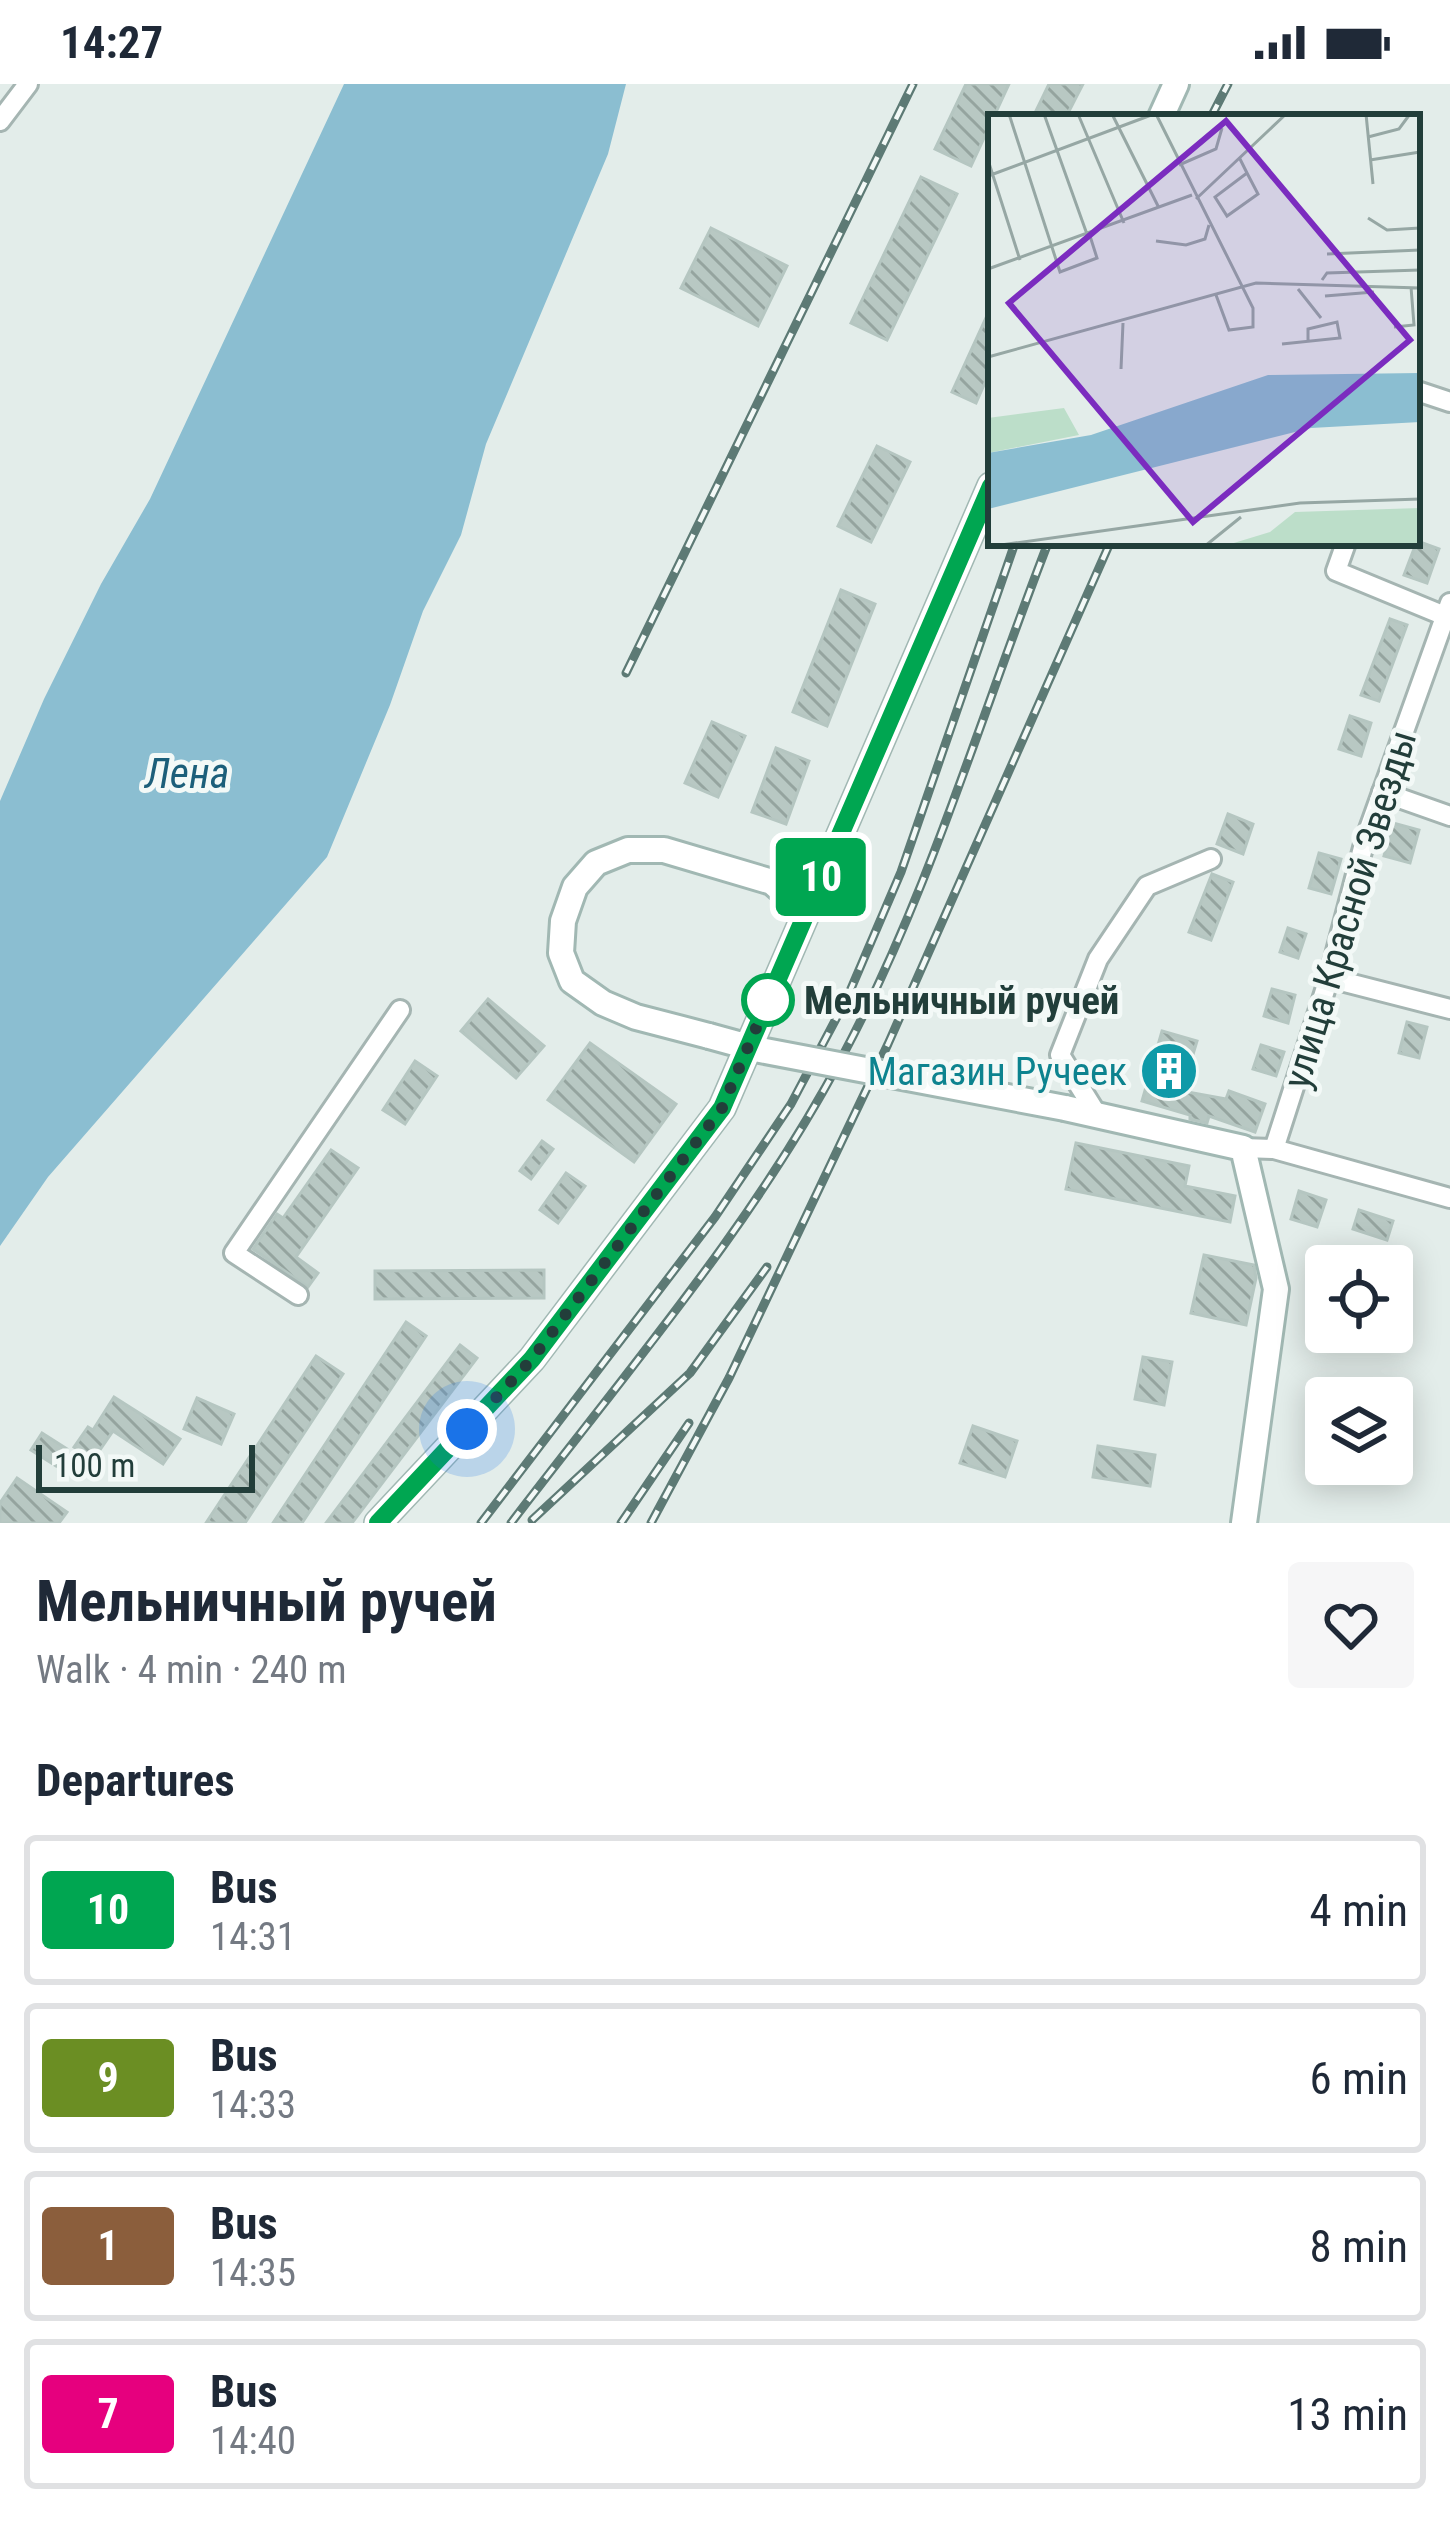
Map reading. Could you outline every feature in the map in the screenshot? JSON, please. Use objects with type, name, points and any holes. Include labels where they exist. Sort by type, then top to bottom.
[{"type":"street","points":[[0,121],[28,84]]},
{"type":"street","points":[[1161,114],[1175,84]]},
{"type":"street","points":[[1420,392],[1450,403]]},
{"type":"street","points":[[378,1523],[532,1359],[722,1108],[988,493]]},
{"type":"street","points":[[1345,546],[1336,571],[1448,609]]},
{"type":"street","name":"улица Красной Звезды","points":[[1274,1148],[1329,978],[1365,840],[1448,609]]},
{"type":"street","points":[[1382,792],[1450,816]]},
{"type":"street","points":[[822,875],[772,882],[664,850],[628,850],[596,863],[575,887],[562,920],[561,953],[572,981],[603,1003],[636,1017],[760,1050],[1065,1108],[1243,1148],[1274,1148],[1450,1198]]},
{"type":"street","points":[[1098,1116],[1060,1055],[1097,959],[1147,886],[1210,859]]},
{"type":"street","points":[[772,882],[806,912]]},
{"type":"street","points":[[1329,978],[1450,1009]]},
{"type":"street","points":[[298,1295],[234,1253],[400,1010]]},
{"type":"street","points":[[1243,1148],[1276,1288],[1244,1523]]},
{"type":"water","name":"Лена","points":[[344,84],[626,84],[608,154],[486,444],[461,535],[423,611],[327,857],[48,1177],[0,1246],[0,801],[101,584],[150,499]]},
{"type":"building","points":[[966,84],[1009,84],[995,114],[988,114],[988,129],[971,166],[935,149]]},
{"type":"building","points":[[1049,84],[1083,84],[1068,114],[1034,114]]},
{"type":"building","points":[[921,177],[957,194],[887,340],[851,323]]},
{"type":"building","points":[[711,228],[787,266],[758,326],[681,288]]},
{"type":"building","points":[[988,314],[988,376],[976,403],[952,392]]},
{"type":"building","points":[[877,446],[910,462],[871,542],[838,526]]},
{"type":"building","points":[[1420,542],[1439,549],[1427,583],[1404,575]]},
{"type":"building","points":[[841,590],[875,604],[827,726],[793,712]]},
{"type":"building","points":[[1390,619],[1407,625],[1379,701],[1361,695]]},
{"type":"building","points":[[1350,716],[1371,723],[1361,756],[1339,749]]},
{"type":"building","points":[[712,722],[745,736],[718,797],[685,783]]},
{"type":"building","points":[[776,748],[809,761],[786,824],[752,812]]},
{"type":"building","points":[[1228,814],[1253,824],[1243,854],[1217,844]]},
{"type":"building","points":[[1393,823],[1419,830],[1410,863],[1384,856]]},
{"type":"building","points":[[1319,853],[1341,859],[1331,894],[1309,888]]},
{"type":"building","points":[[1212,874],[1233,882],[1211,940],[1189,932]]},
{"type":"building","points":[[1288,928],[1306,934],[1298,958],[1280,952]]},
{"type":"building","points":[[1272,989],[1295,995],[1288,1023],[1264,1016]]},
{"type":"building","points":[[488,999],[544,1046],[516,1078],[461,1031]]},
{"type":"building","points":[[1407,1022],[1427,1027],[1419,1058],[1399,1053]]},
{"type":"building","points":[[1162,1031],[1197,1041],[1182,1091],[1226,1099],[1229,1091],[1265,1104],[1255,1132],[1209,1116],[1207,1123],[1190,1119],[1190,1115],[1142,1101]]},
{"type":"building","points":[[590,1043],[676,1104],[634,1162],[548,1100]]},
{"type":"building","points":[[1261,1045],[1284,1052],[1276,1076],[1253,1069]]},
{"type":"building","points":[[415,1061],[437,1076],[405,1124],[383,1110]]},
{"type":"building","points":[[542,1141],[553,1149],[531,1179],[520,1171]]},
{"type":"building","points":[[1076,1143],[1189,1166],[1185,1186],[1235,1196],[1230,1222],[1066,1189]]},
{"type":"building","points":[[331,1150],[358,1168],[296,1257],[318,1273],[308,1287],[253,1249],[277,1214],[283,1218]]},
{"type":"building","points":[[566,1173],[585,1186],[558,1223],[540,1210]]},
{"type":"building","points":[[1299,1191],[1326,1200],[1317,1227],[1291,1219]]},
{"type":"building","points":[[1359,1210],[1393,1221],[1387,1240],[1353,1229]]},
{"type":"building","points":[[1204,1255],[1254,1265],[1256,1278],[1246,1325],[1191,1313]]},
{"type":"building","points":[[544,1270],[544,1298],[375,1299],[375,1271]]},
{"type":"building","points":[[406,1322],[426,1336],[302,1523],[273,1523]]},
{"type":"building","points":[[460,1345],[477,1358],[352,1523],[326,1523]]},
{"type":"building","points":[[316,1356],[343,1374],[245,1523],[206,1523]]},
{"type":"building","points":[[1143,1357],[1172,1362],[1164,1405],[1135,1399]]},
{"type":"building","points":[[114,1397],[180,1439],[163,1464],[113,1431],[93,1460],[74,1447],[88,1427],[93,1430]]},
{"type":"building","points":[[197,1398],[234,1414],[221,1444],[184,1429]]},
{"type":"building","points":[[973,1426],[1017,1441],[1005,1477],[960,1463]]},
{"type":"building","points":[[42,1433],[67,1449],[56,1466],[31,1450]]},
{"type":"building","points":[[1098,1446],[1155,1455],[1150,1486],[1093,1477]]},
{"type":"building","points":[[17,1478],[67,1512],[59,1523],[0,1523],[0,1503]]},
{"type":"railway","points":[[626,673],[913,84]]},
{"type":"railway","points":[[1213,114],[1228,84]]},
{"type":"railway","points":[[481,1523],[715,1217],[791,1104],[847,998],[901,872],[1014,546]]},
{"type":"railway","points":[[511,1523],[728,1238],[842,1057],[928,868],[1047,546]]},
{"type":"railway","points":[[651,1523],[729,1378],[888,1044],[1109,546]]},
{"type":"railway","points":[[532,1520],[690,1373],[767,1267]]},
{"type":"railway","points":[[621,1523],[689,1423]]},
{"type":"bus line","name":"10","points":[[378,1523],[532,1359],[722,1108],[988,493]]},
{"type":"place","name":"Мельничный ручей","points":[[768,1000]]},
{"type":"place","name":"Магазин Ручеек","points":[[1169,1071]]},
{"type":"route","points":[[467,1429],[532,1359],[722,1108],[768,1000]]}]
